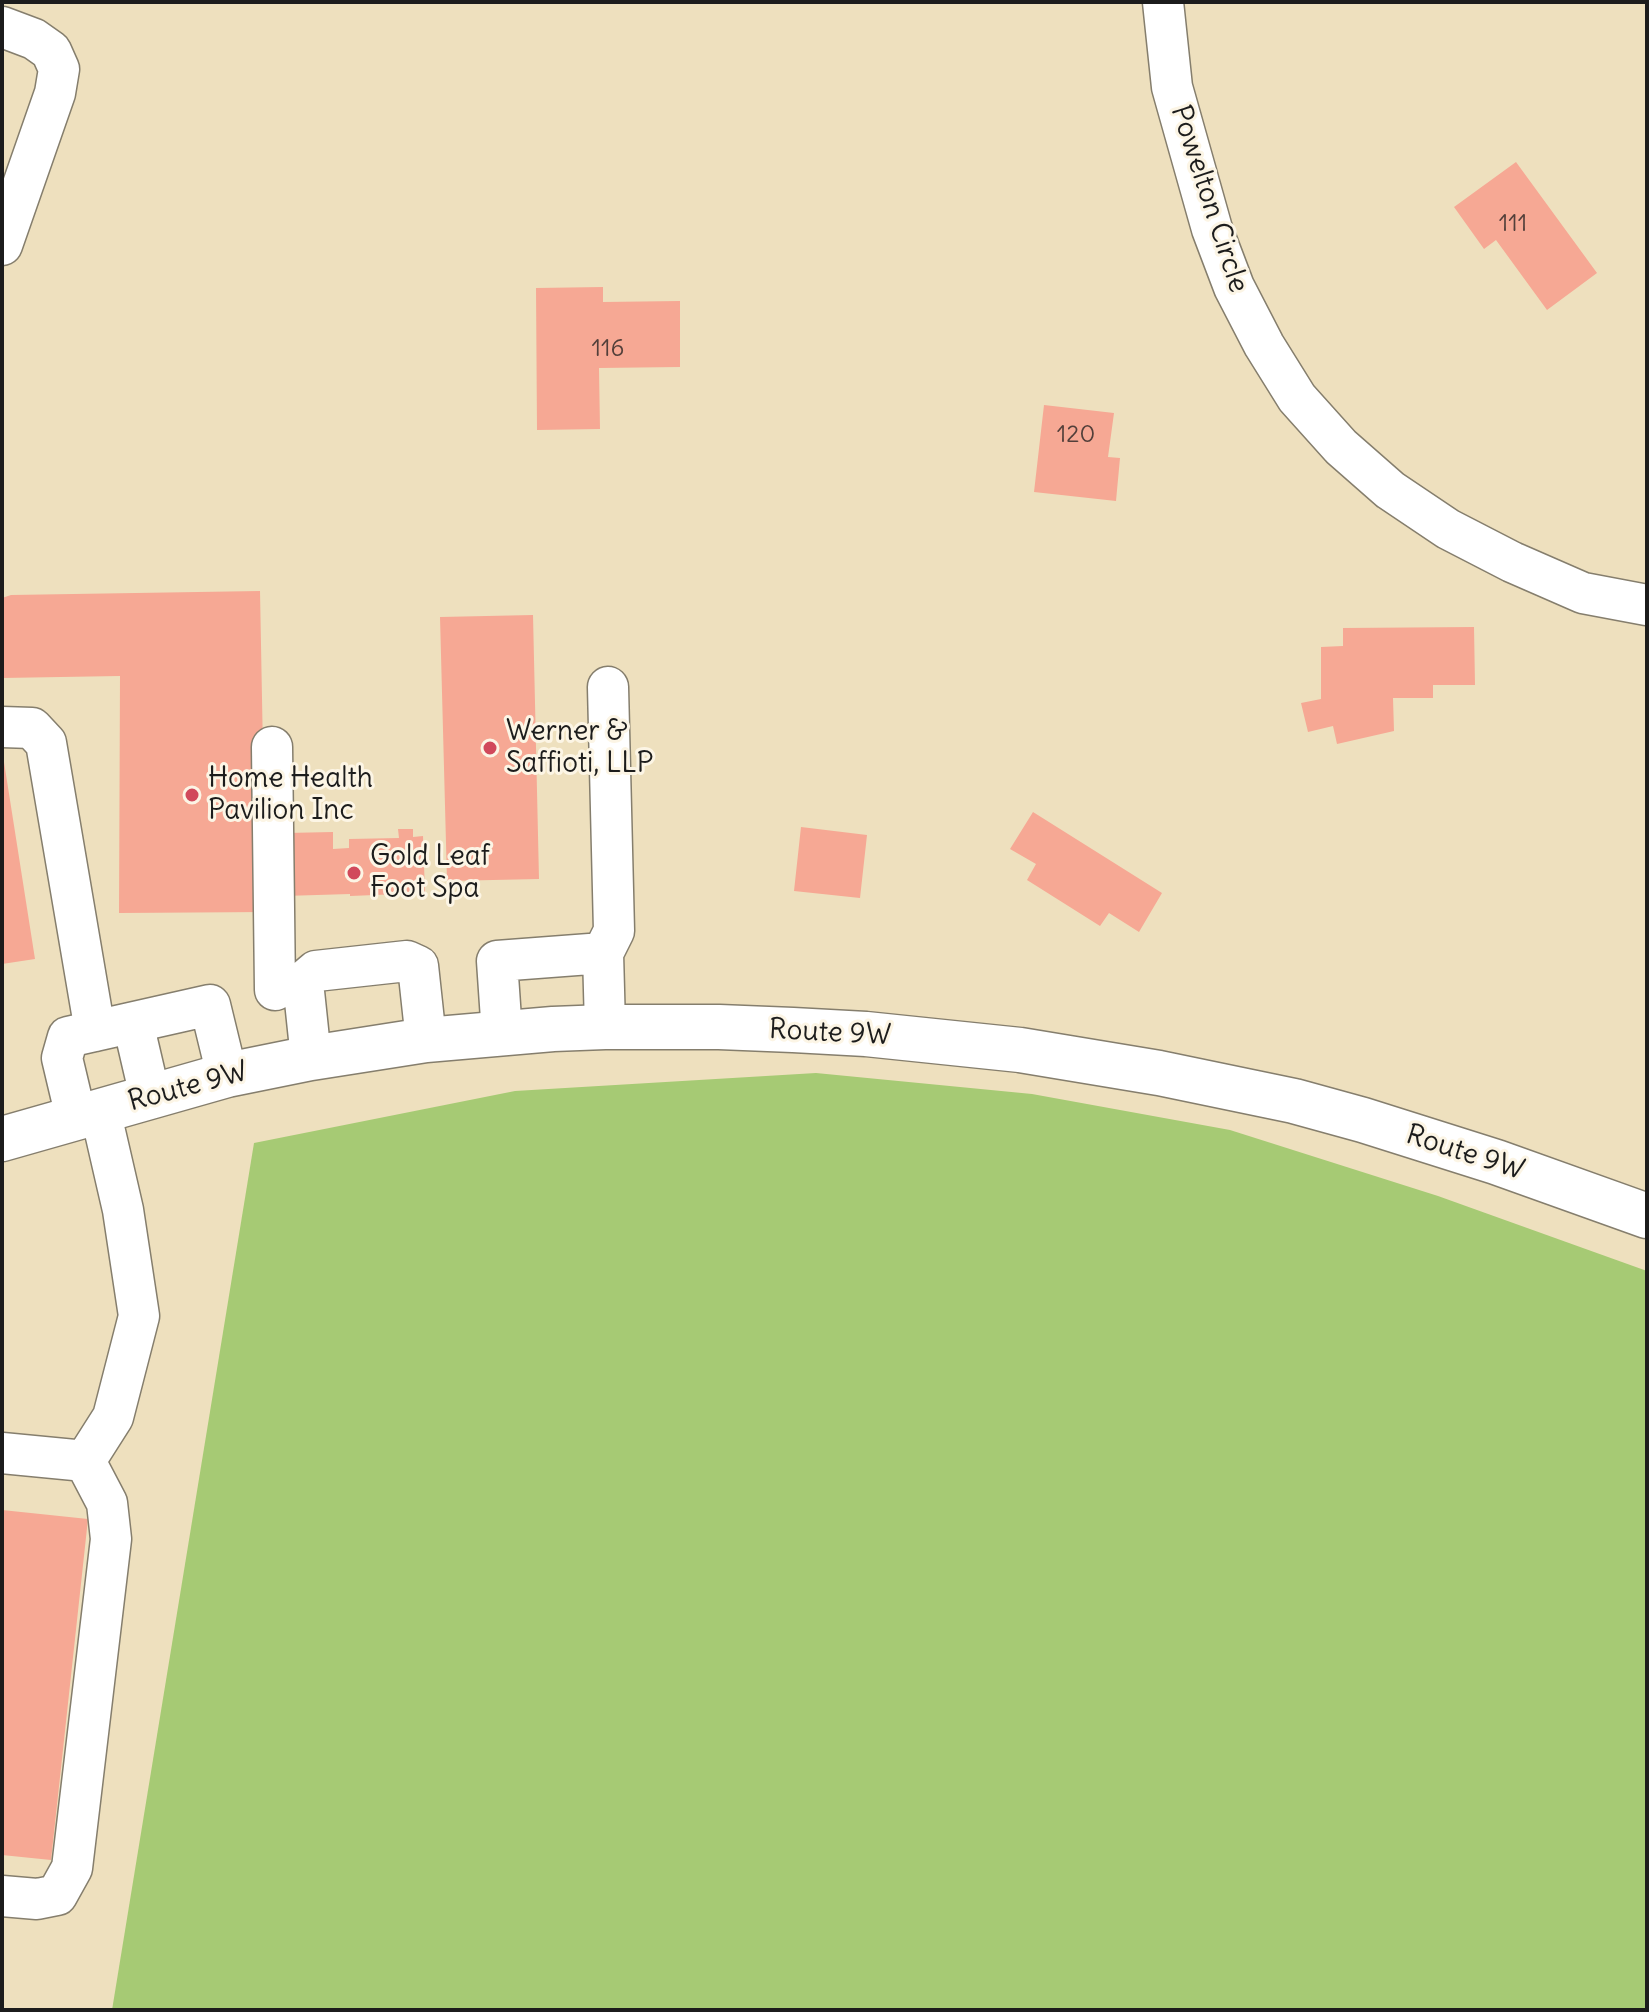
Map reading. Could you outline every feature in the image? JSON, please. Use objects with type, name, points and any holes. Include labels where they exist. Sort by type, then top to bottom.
[{"type":"highway","name":"Route 9W","points":[[2,1139],[227,1075],[426,1040],[605,1027],[719,1027],[866,1034],[1020,1050],[1159,1073],[1294,1101],[1363,1120],[1496,1162],[1647,1216]]},
{"type":"street","name":"Powelton Circle","points":[[1163,2],[1172,87],[1212,229],[1234,287],[1264,345],[1297,398],[1341,447],[1370,473],[1448,529],[1512,562],[1583,593],[1647,605]]},
{"type":"street","points":[[2,27],[34,39],[51,51],[59,69],[55,93],[2,245]]},
{"type":"street","points":[[605,1027],[603,953],[614,931],[608,687]]},
{"type":"street","points":[[2,727],[32,728],[46,743],[95,1031]]},
{"type":"street","points":[[272,747],[289,986],[311,1058]]},
{"type":"street","points":[[502,1034],[497,961],[603,953]]},
{"type":"street","points":[[85,1461],[113,1417],[139,1316],[123,1210],[88,1113],[62,1058],[68,1037],[289,986],[316,971],[407,961],[418,966],[426,1040]]},
{"type":"street","points":[[210,1005],[227,1075]]},
{"type":"street","points":[[133,1023],[150,1096]]},
{"type":"street","points":[[2,1453],[85,1461]]},
{"type":"street","points":[[2,1896],[37,1899],[57,1895],[72,1868],[111,1539],[107,1503],[85,1461]]},
{"type":"green space","points":[[816,1073],[1032,1094],[1230,1130],[1438,1196],[1647,1271],[1647,2010],[112,2010],[254,1143],[515,1091]]},
{"type":"building","points":[[1516,162],[1597,273],[1547,310],[1496,240],[1484,249],[1454,207]]},
{"type":"building","points":[[603,287],[603,302],[680,301],[680,367],[599,368],[600,429],[537,430],[536,288]]},
{"type":"building","points":[[1044,405],[1114,413],[1108,457],[1120,458],[1116,501],[1034,492]]},
{"type":"building","name":"Home Health Pavilion Inc","points":[[260,591],[266,912],[119,913],[120,676],[2,678],[2,598],[11,595]]},
{"type":"building","name":"Werner & Saffioti, LLP","points":[[533,615],[539,879],[447,881],[440,617]]},
{"type":"building","points":[[1474,627],[1475,685],[1433,685],[1433,698],[1393,698],[1394,731],[1337,744],[1333,726],[1308,732],[1301,703],[1321,699],[1321,647],[1343,646],[1343,628]]},
{"type":"building","points":[[2,763],[35,959],[2,964]]},
{"type":"building","points":[[1033,812],[1162,893],[1139,932],[1109,913],[1100,926],[1027,880],[1036,864],[1010,849]]},
{"type":"building","points":[[801,827],[867,835],[860,898],[794,891]]},
{"type":"building","name":"Gold Leaf Foot Spa","points":[[398,829],[413,829],[413,837],[423,836],[425,893],[284,896],[286,833],[333,832],[333,849],[349,848],[349,839],[399,838]]},
{"type":"building","points":[[2,1510],[88,1519],[51,1860],[2,1855]]},
{"type":"place","name":"Werner & Saffioti, LLP","points":[[490,748]]},
{"type":"place","name":"Home Health Pavilion Inc","points":[[192,795]]},
{"type":"place","name":"Gold Leaf Foot Spa","points":[[354,873]]}]
